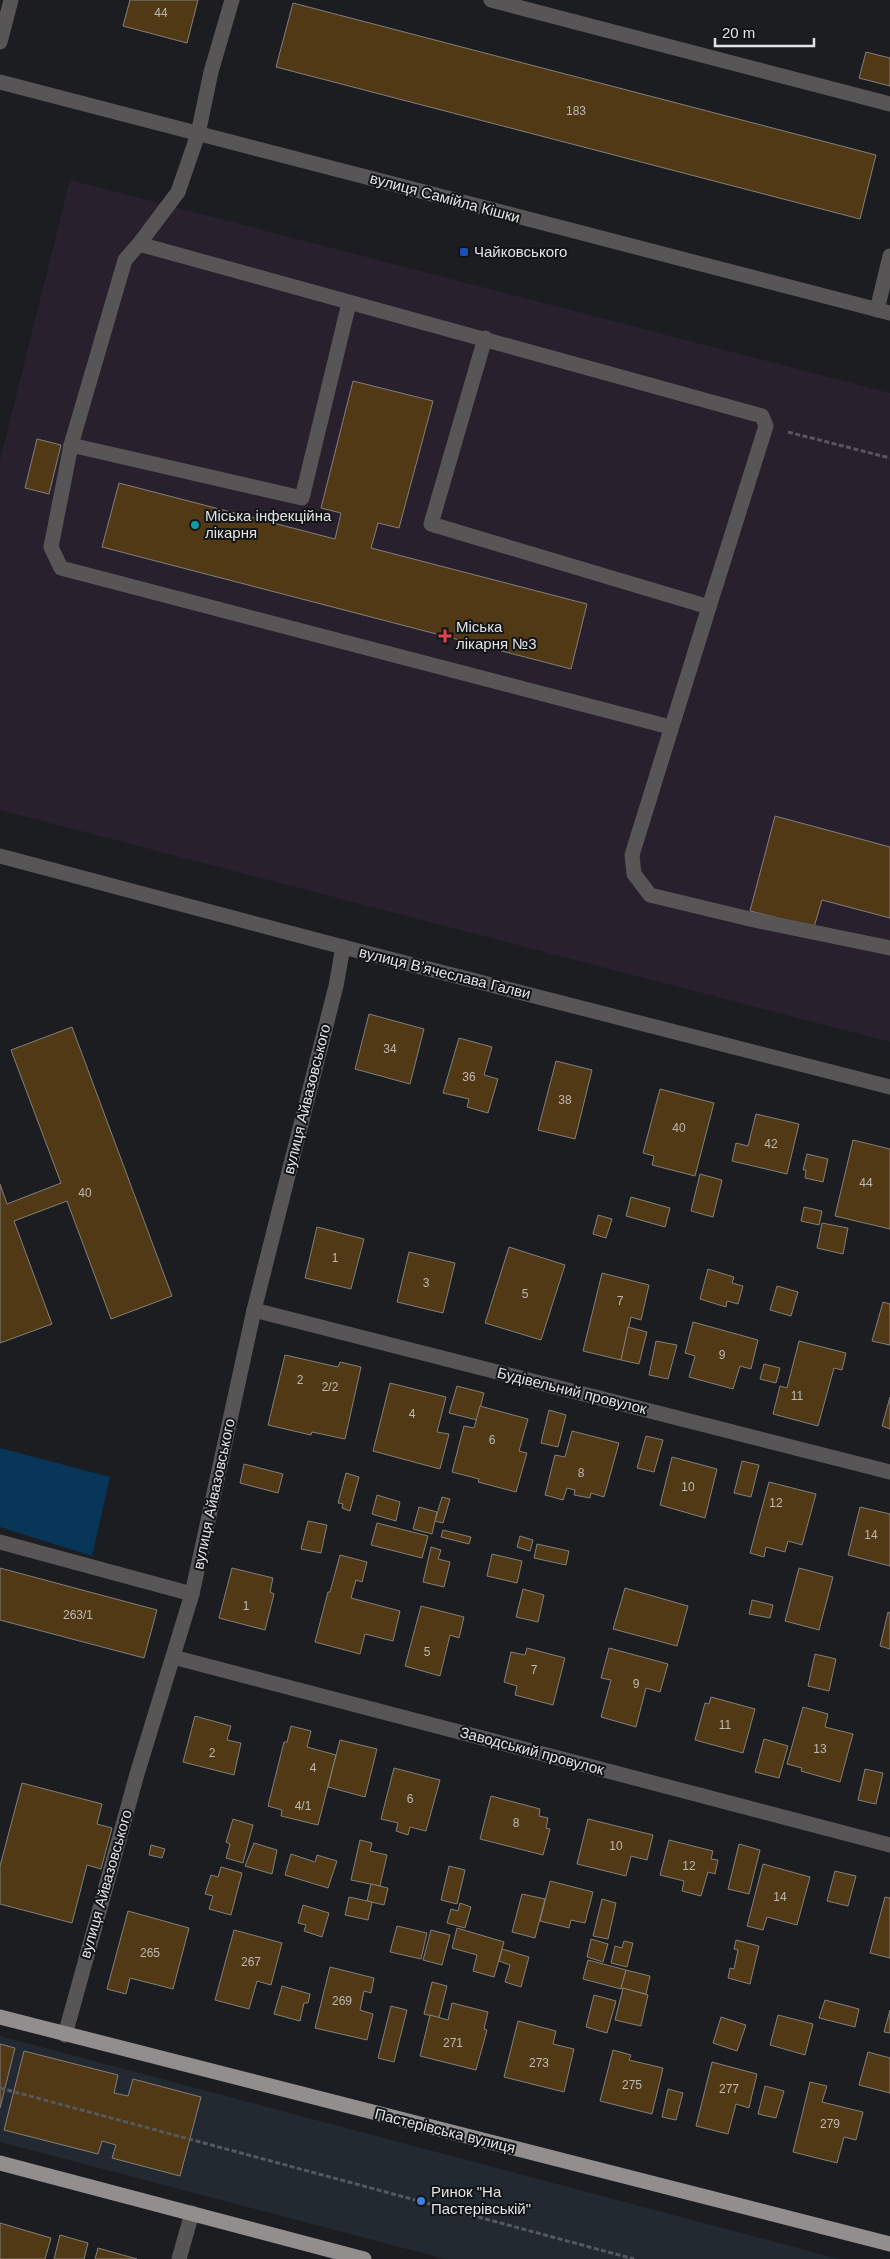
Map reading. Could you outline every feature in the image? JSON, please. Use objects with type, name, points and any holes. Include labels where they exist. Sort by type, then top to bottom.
[{"type":"main road","name":"Пастерівська вулиця","points":[[0,2018],[890,2244]]},
{"type":"main road","points":[[0,2163],[364,2259]]},
{"type":"street","points":[[0,42],[11,0]]},
{"type":"street","points":[[232,0],[211,72],[198,134],[178,192],[139,244],[124,260],[72,446],[51,547],[61,568],[670,727]]},
{"type":"street","points":[[491,0],[890,104]]},
{"type":"street","name":"вулиця Самійла Кішки","points":[[0,82],[884,312]]},
{"type":"street","points":[[139,244],[349,304],[485,338],[762,416],[766,426],[670,727],[632,855],[634,874],[650,895],[754,920],[890,948]]},
{"type":"street","points":[[884,312],[890,256]]},
{"type":"street","points":[[72,446],[302,498],[349,304]]},
{"type":"street","points":[[485,338],[431,524],[709,607]]},
{"type":"street","name":"вулиця Вʼячеслава Галви","points":[[0,856],[343,947],[890,1087]]},
{"type":"street","name":"вулиця Айвазовського","points":[[65,2034],[137,1774],[192,1594],[254,1310],[336,986],[343,947]]},
{"type":"street","name":"Будівельний провулок","points":[[254,1310],[890,1472]]},
{"type":"street","points":[[0,1542],[192,1594]]},
{"type":"street","name":"Заводський провулок","points":[[173,1657],[890,1845]]},
{"type":"street","points":[[179,2259],[192,2213]]},
{"type":"path","points":[[766,426],[890,458]]},
{"type":"path","points":[[0,2088],[634,2259]]},
{"type":"shaded area","name":"Міська лікарня №3","points":[[70,180],[890,393],[890,1042],[0,810],[0,461]]},
{"type":"shaded area","points":[[0,1448],[110,1477],[92,1556],[0,1527]]},
{"type":"shaded area","name":"Ринок \"На Пастерівській\"","points":[[0,2036],[839,2259],[445,2259],[0,2142]]},
{"type":"building","points":[[130,0],[198,0],[187,43],[123,26]]},
{"type":"building","points":[[293,3],[876,155],[860,219],[276,67]]},
{"type":"building","points":[[866,52],[890,58],[890,86],[859,78]]},
{"type":"building","name":"Міська інфекційна лікарня","points":[[353,381],[433,401],[399,528],[378,523],[371,548],[587,604],[571,669],[102,547],[119,483],[335,539],[341,513],[321,508]]},
{"type":"building","points":[[37,439],[61,445],[49,494],[25,488]]},
{"type":"building","points":[[775,816],[890,847],[890,918],[822,900],[814,927],[750,911]]},
{"type":"building","points":[[369,1014],[424,1029],[410,1084],[355,1069]]},
{"type":"building","points":[[72,1027],[172,1296],[111,1319],[67,1201],[14,1221],[52,1324],[0,1343],[0,1184],[7,1204],[61,1183],[11,1050]]},
{"type":"building","points":[[459,1038],[492,1047],[484,1075],[498,1079],[488,1113],[467,1107],[469,1099],[443,1093]]},
{"type":"building","points":[[556,1061],[592,1070],[575,1139],[538,1130]]},
{"type":"building","points":[[660,1089],[714,1103],[695,1176],[652,1165],[654,1156],[643,1153]]},
{"type":"building","points":[[756,1114],[799,1124],[787,1174],[732,1161],[736,1143],[748,1146]]},
{"type":"building","points":[[853,1140],[890,1149],[890,1229],[835,1216]]},
{"type":"building","points":[[807,1154],[828,1159],[823,1182],[805,1178],[806,1170],[803,1170]]},
{"type":"building","points":[[700,1174],[722,1180],[713,1217],[691,1211]]},
{"type":"building","points":[[631,1197],[670,1208],[665,1227],[626,1216]]},
{"type":"building","points":[[804,1207],[822,1211],[819,1225],[801,1221]]},
{"type":"building","points":[[598,1215],[612,1219],[606,1238],[593,1234]]},
{"type":"building","points":[[822,1223],[848,1228],[843,1254],[817,1248]]},
{"type":"building","points":[[317,1227],[364,1239],[351,1289],[305,1278]]},
{"type":"building","points":[[509,1247],[565,1265],[541,1340],[485,1323]]},
{"type":"building","points":[[409,1252],[455,1263],[443,1313],[397,1302]]},
{"type":"building","points":[[708,1269],[734,1277],[732,1283],[743,1286],[738,1304],[727,1301],[726,1307],[700,1299]]},
{"type":"building","points":[[602,1273],[649,1285],[641,1320],[631,1317],[621,1360],[583,1351]]},
{"type":"building","points":[[777,1286],[798,1292],[791,1316],[770,1310]]},
{"type":"building","points":[[883,1302],[890,1304],[890,1345],[872,1341]]},
{"type":"building","points":[[693,1322],[758,1340],[751,1369],[740,1366],[733,1389],[689,1377],[695,1356],[685,1353]]},
{"type":"building","points":[[628,1327],[647,1332],[639,1364],[621,1360]]},
{"type":"building","points":[[656,1341],[677,1345],[668,1379],[649,1375]]},
{"type":"building","points":[[799,1341],[846,1353],[842,1370],[834,1368],[818,1426],[773,1414],[780,1386],[787,1388]]},
{"type":"building","points":[[285,1355],[338,1367],[340,1362],[361,1367],[345,1439],[312,1432],[311,1435],[268,1425]]},
{"type":"building","points":[[764,1364],[780,1368],[776,1383],[760,1379]]},
{"type":"building","points":[[390,1383],[446,1397],[437,1432],[449,1434],[440,1469],[373,1451]]},
{"type":"building","points":[[457,1386],[484,1393],[477,1420],[449,1413]]},
{"type":"building","points":[[890,1397],[890,1429],[882,1426]]},
{"type":"building","points":[[480,1406],[528,1419],[519,1451],[527,1453],[516,1492],[478,1482],[479,1479],[452,1472],[464,1426],[474,1428]]},
{"type":"building","points":[[549,1410],[566,1415],[558,1447],[541,1443]]},
{"type":"building","points":[[572,1431],[619,1443],[604,1497],[591,1493],[590,1498],[574,1495],[575,1490],[567,1488],[563,1500],[545,1495],[555,1455],[565,1457]]},
{"type":"building","points":[[646,1436],[663,1440],[654,1472],[637,1468]]},
{"type":"building","points":[[672,1457],[717,1469],[705,1518],[660,1505]]},
{"type":"building","points":[[742,1461],[759,1465],[751,1497],[734,1493]]},
{"type":"building","points":[[244,1464],[283,1474],[278,1493],[240,1483]]},
{"type":"building","points":[[346,1473],[359,1477],[350,1511],[342,1508],[343,1504],[338,1503]]},
{"type":"building","points":[[769,1482],[816,1494],[802,1545],[788,1541],[785,1552],[766,1547],[764,1557],[750,1553]]},
{"type":"building","points":[[377,1495],[400,1502],[396,1521],[372,1514]]},
{"type":"building","points":[[442,1497],[450,1499],[443,1523],[435,1521]]},
{"type":"building","points":[[419,1507],[437,1512],[432,1534],[413,1529]]},
{"type":"building","points":[[860,1507],[890,1514],[890,1566],[848,1555]]},
{"type":"building","points":[[308,1521],[327,1525],[321,1553],[301,1549]]},
{"type":"building","points":[[377,1523],[428,1536],[422,1558],[371,1545]]},
{"type":"building","points":[[443,1530],[471,1537],[469,1544],[441,1537]]},
{"type":"building","points":[[520,1536],[533,1540],[530,1551],[517,1547]]},
{"type":"building","points":[[537,1544],[569,1551],[566,1565],[534,1558]]},
{"type":"building","points":[[431,1547],[441,1550],[438,1559],[450,1562],[444,1587],[423,1582]]},
{"type":"building","points":[[492,1554],[522,1561],[517,1583],[487,1576]]},
{"type":"building","points":[[340,1555],[367,1562],[362,1582],[356,1580],[351,1598],[400,1611],[393,1641],[365,1634],[360,1654],[315,1642]]},
{"type":"building","points":[[0,1568],[157,1610],[144,1658],[0,1620]]},
{"type":"building","points":[[232,1568],[273,1578],[270,1592],[274,1594],[265,1630],[219,1618]]},
{"type":"building","points":[[799,1568],[833,1577],[819,1630],[785,1621]]},
{"type":"building","points":[[625,1588],[688,1606],[677,1646],[613,1629]]},
{"type":"building","points":[[523,1589],[544,1595],[538,1622],[516,1617]]},
{"type":"building","points":[[752,1600],[773,1605],[770,1618],[749,1614]]},
{"type":"building","points":[[421,1606],[464,1617],[459,1638],[450,1635],[440,1676],[405,1666]]},
{"type":"building","points":[[888,1612],[890,1613],[890,1649],[880,1646]]},
{"type":"building","points":[[527,1648],[565,1658],[553,1705],[515,1695],[517,1686],[504,1682],[511,1652],[525,1655]]},
{"type":"building","points":[[609,1648],[668,1664],[660,1692],[646,1688],[636,1727],[601,1717],[611,1680],[601,1678]]},
{"type":"building","points":[[815,1654],[836,1659],[829,1691],[808,1686]]},
{"type":"building","points":[[711,1697],[755,1709],[743,1753],[695,1740],[705,1703],[709,1704]]},
{"type":"building","points":[[803,1707],[828,1714],[825,1727],[853,1734],[840,1782],[801,1771],[802,1768],[787,1764]]},
{"type":"building","points":[[195,1716],[231,1726],[227,1740],[241,1743],[234,1775],[183,1762]]},
{"type":"building","points":[[291,1726],[311,1731],[307,1747],[336,1755],[318,1825],[281,1816],[282,1810],[268,1806],[284,1742],[287,1742]]},
{"type":"building","points":[[764,1739],[788,1746],[779,1778],[755,1772]]},
{"type":"building","points":[[340,1740],[377,1749],[365,1797],[328,1787]]},
{"type":"building","points":[[394,1768],[440,1780],[426,1831],[410,1827],[408,1835],[396,1831],[398,1823],[381,1819]]},
{"type":"building","points":[[865,1769],[883,1773],[876,1804],[858,1800]]},
{"type":"building","points":[[22,1783],[102,1804],[97,1824],[112,1828],[101,1869],[87,1865],[72,1923],[0,1904],[0,1866]]},
{"type":"building","points":[[491,1796],[540,1809],[539,1816],[548,1818],[546,1828],[550,1829],[543,1855],[480,1839]]},
{"type":"building","points":[[233,1819],[253,1825],[243,1863],[226,1858],[230,1844],[226,1842]]},
{"type":"building","points":[[588,1819],[653,1835],[647,1860],[631,1856],[626,1876],[577,1864]]},
{"type":"building","points":[[360,1840],[372,1843],[370,1851],[387,1855],[380,1886],[351,1880]]},
{"type":"building","points":[[669,1840],[713,1851],[711,1859],[718,1860],[715,1874],[708,1872],[701,1896],[682,1891],[684,1881],[660,1875]]},
{"type":"building","points":[[254,1843],[277,1850],[272,1874],[245,1866]]},
{"type":"building","points":[[739,1844],[760,1850],[749,1894],[728,1889]]},
{"type":"building","points":[[151,1845],[165,1849],[162,1858],[149,1855]]},
{"type":"building","points":[[291,1854],[315,1862],[317,1855],[337,1861],[328,1888],[285,1875]]},
{"type":"building","points":[[763,1864],[810,1877],[797,1925],[767,1917],[763,1930],[747,1926]]},
{"type":"building","points":[[449,1866],[465,1870],[457,1904],[441,1900]]},
{"type":"building","points":[[221,1867],[242,1873],[231,1915],[209,1909],[213,1896],[205,1894],[211,1875],[218,1877]]},
{"type":"building","points":[[835,1871],[856,1876],[848,1906],[827,1901]]},
{"type":"building","points":[[550,1881],[593,1892],[585,1923],[571,1920],[569,1928],[540,1921]]},
{"type":"building","points":[[371,1884],[388,1888],[384,1905],[367,1901]]},
{"type":"building","points":[[522,1894],[545,1899],[535,1938],[512,1932]]},
{"type":"building","points":[[349,1897],[372,1902],[368,1920],[345,1915]]},
{"type":"building","points":[[885,1897],[890,1898],[890,1958],[870,1953]]},
{"type":"building","points":[[602,1899],[616,1903],[608,1939],[593,1936]]},
{"type":"building","points":[[460,1903],[471,1907],[465,1928],[447,1923],[451,1909],[458,1911]]},
{"type":"building","points":[[303,1905],[329,1913],[322,1937],[304,1931],[306,1925],[298,1923]]},
{"type":"building","points":[[128,1911],[189,1928],[173,1989],[130,1978],[126,1994],[107,1989]]},
{"type":"building","points":[[397,1926],[427,1933],[421,1959],[390,1952]]},
{"type":"building","points":[[457,1928],[504,1942],[494,1977],[473,1971],[477,1955],[452,1948]]},
{"type":"building","points":[[234,1930],[282,1943],[271,1985],[257,1981],[249,2009],[215,2000]]},
{"type":"building","points":[[431,1930],[450,1935],[442,1965],[423,1960]]},
{"type":"building","points":[[591,1939],[608,1944],[603,1962],[587,1957]]},
{"type":"building","points":[[736,1940],[759,1946],[750,1984],[728,1978],[730,1968],[734,1969],[738,1950],[734,1949]]},
{"type":"building","points":[[624,1941],[633,1943],[627,1967],[611,1963],[615,1946],[622,1948]]},
{"type":"building","points":[[502,1949],[529,1957],[521,1987],[505,1982],[510,1965],[499,1961]]},
{"type":"building","points":[[588,1960],[626,1970],[621,1989],[583,1979]]},
{"type":"building","points":[[330,1967],[374,1978],[371,1993],[364,1991],[360,2010],[373,2014],[367,2040],[315,2028]]},
{"type":"building","points":[[626,1970],[650,1976],[646,1994],[621,1988]]},
{"type":"building","points":[[432,1982],[447,1986],[439,2018],[424,2014]]},
{"type":"building","points":[[282,1986],[310,1994],[308,2003],[304,2003],[300,2021],[274,2014]]},
{"type":"building","points":[[623,1988],[648,1995],[641,2026],[615,2020]]},
{"type":"building","points":[[594,1995],[616,2001],[607,2033],[586,2027]]},
{"type":"building","points":[[825,2000],[859,2009],[855,2027],[819,2018]]},
{"type":"building","points":[[452,2003],[488,2012],[484,2029],[487,2030],[476,2070],[420,2056],[430,2015],[448,2020]]},
{"type":"building","points":[[391,2006],[407,2010],[394,2062],[378,2058]]},
{"type":"building","points":[[890,2010],[890,2033],[884,2032]]},
{"type":"building","points":[[778,2015],[813,2024],[805,2055],[770,2045]]},
{"type":"building","points":[[721,2017],[746,2025],[737,2051],[713,2043]]},
{"type":"building","points":[[518,2021],[556,2031],[553,2044],[574,2049],[564,2092],[504,2077]]},
{"type":"building","points":[[0,2044],[15,2048],[0,2108]]},
{"type":"building","points":[[613,2050],[631,2055],[629,2060],[663,2068],[652,2114],[600,2101]]},
{"type":"building","points":[[24,2051],[118,2075],[114,2093],[128,2096],[133,2079],[201,2097],[180,2176],[112,2158],[116,2145],[102,2141],[98,2154],[4,2130]]},
{"type":"building","points":[[868,2052],[890,2058],[890,2093],[859,2085]]},
{"type":"building","points":[[712,2062],[757,2074],[749,2108],[736,2104],[728,2134],[696,2126]]},
{"type":"building","points":[[810,2082],[827,2086],[822,2102],[863,2112],[856,2140],[844,2137],[837,2163],[793,2152]]},
{"type":"building","points":[[765,2086],[784,2091],[776,2118],[758,2114]]},
{"type":"building","points":[[668,2089],[683,2093],[676,2120],[662,2117]]},
{"type":"building","points":[[0,2223],[51,2238],[45,2259],[0,2259]]},
{"type":"building","points":[[60,2235],[88,2243],[84,2259],[54,2259]]},
{"type":"building","points":[[98,2248],[137,2259],[95,2259]]},
{"type":"place","name":"Чайковського","points":[[464,252]]},
{"type":"place","name":"Міська інфекційна лікарня","points":[[195,525]]},
{"type":"place","name":"Міська лікарня №3","points":[[445,636]]},
{"type":"place","name":"Ринок \"На Пастерівській\"","points":[[421,2201]]}]
